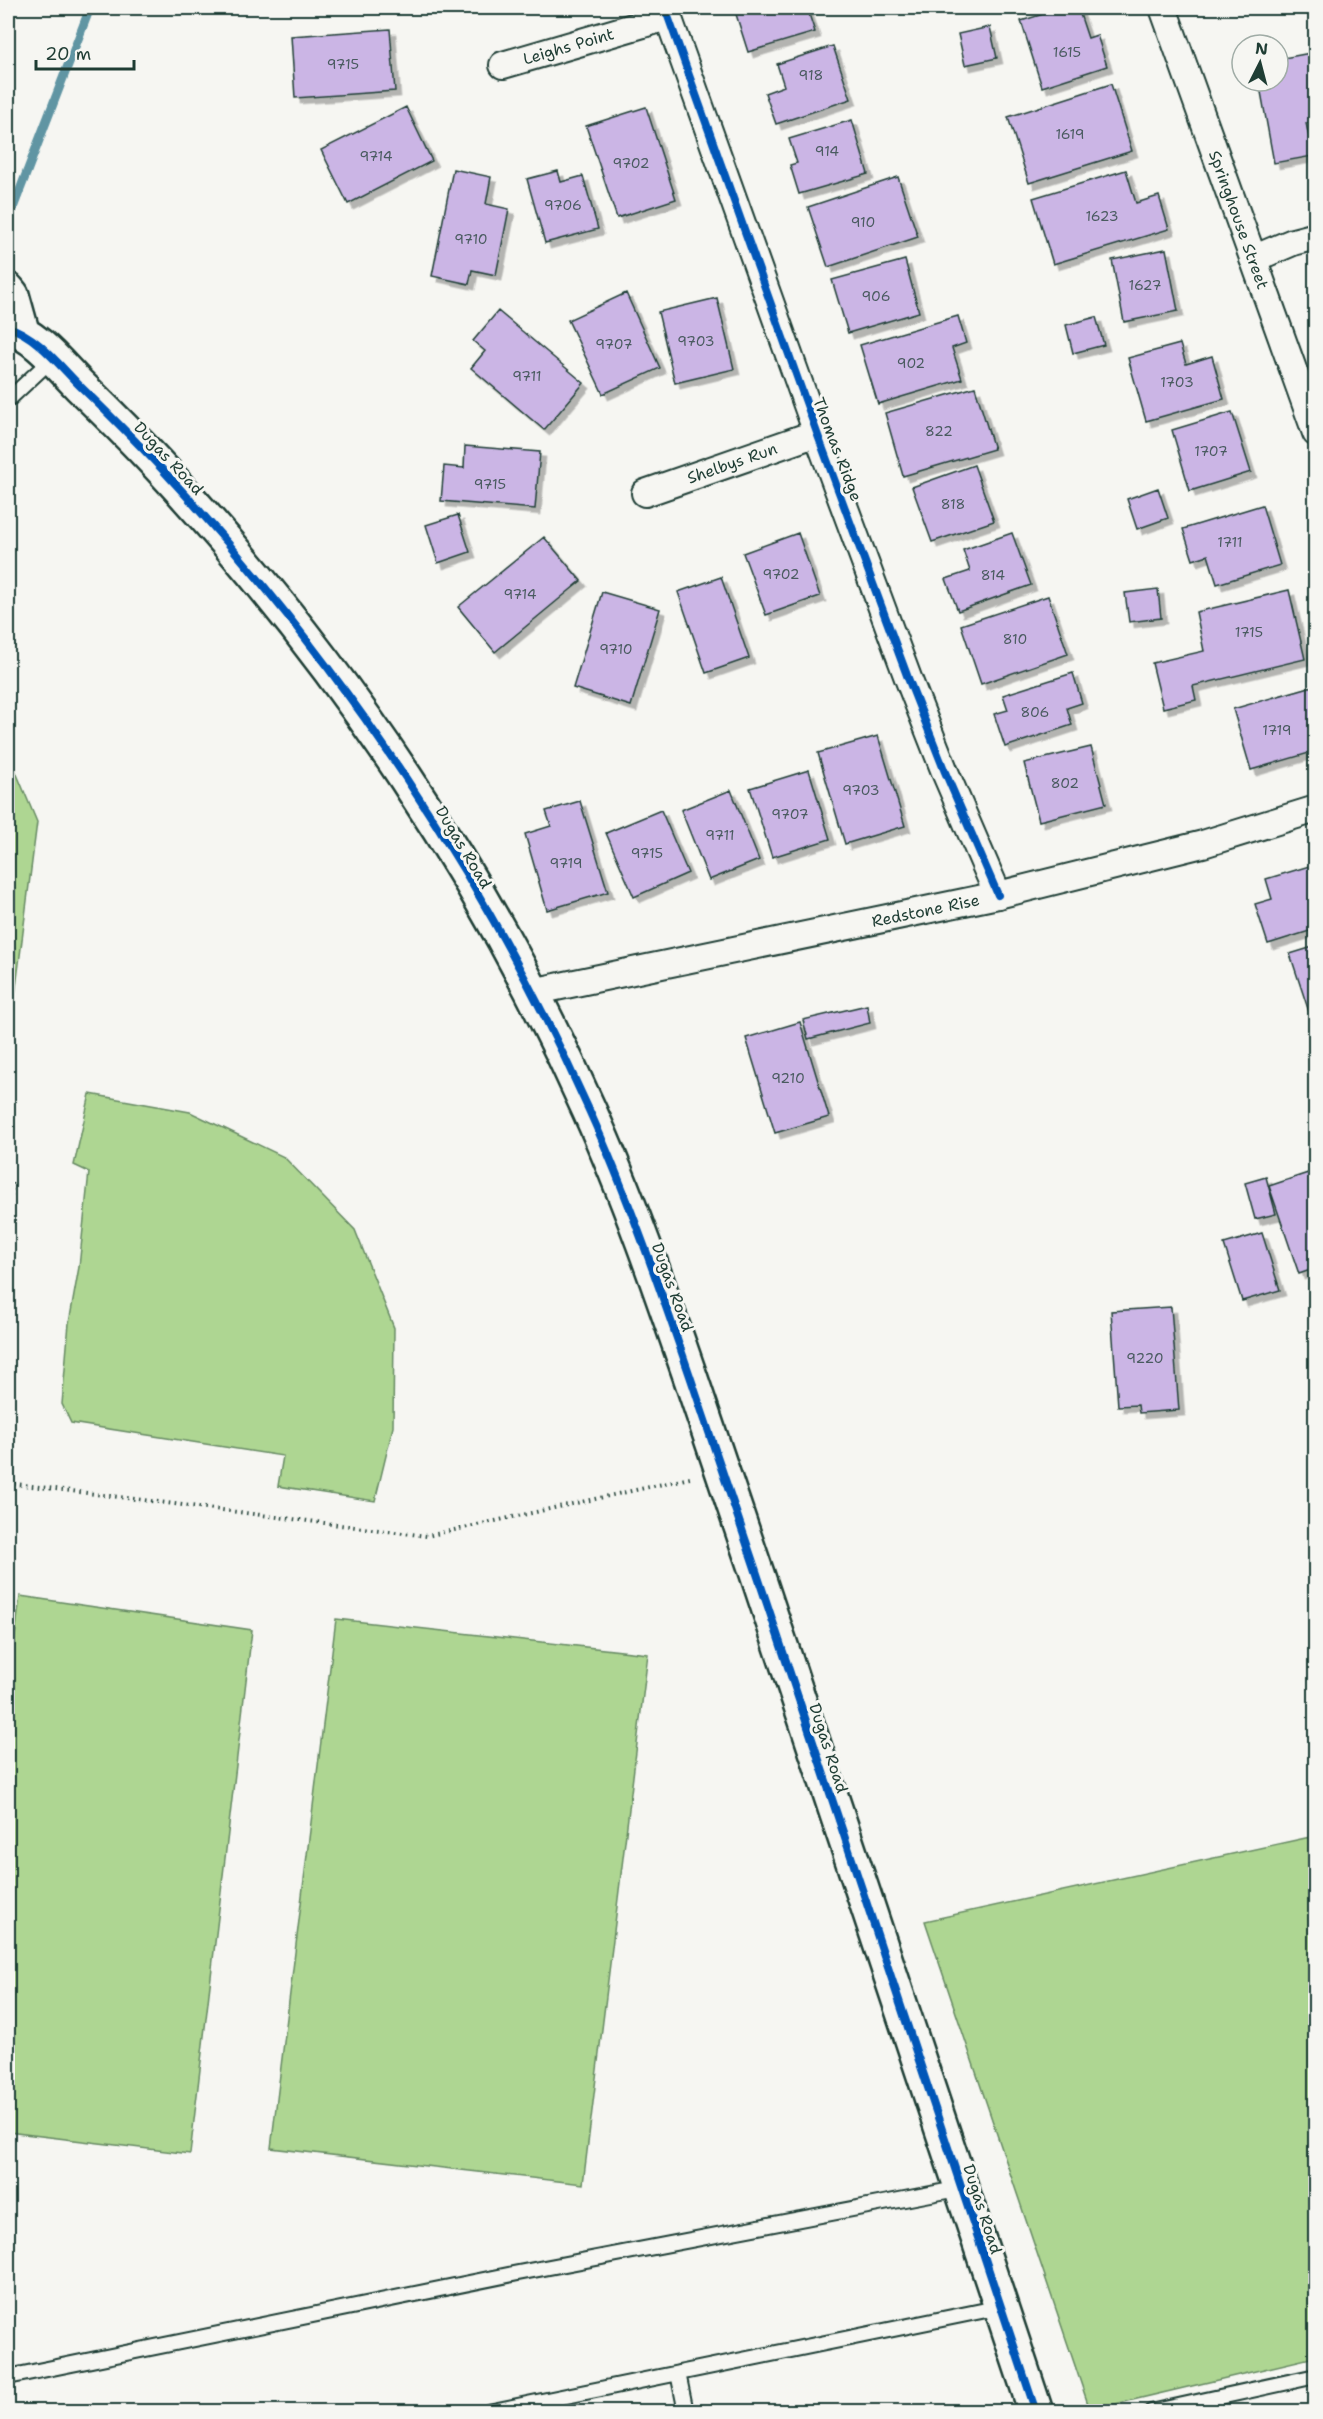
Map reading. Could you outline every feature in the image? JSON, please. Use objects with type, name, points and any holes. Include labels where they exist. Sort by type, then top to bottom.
[{"type":"street","name":"Springhouse Street","points":[[1163,8],[1316,434]]},
{"type":"street","name":"Leighs Point","points":[[502,65],[666,12]]},
{"type":"street","name":"Thomas Ridge","points":[[666,12],[817,433],[945,772],[998,895]]},
{"type":"street","points":[[1253,259],[1293,242],[1316,236]]},
{"type":"street","name":"Dugas Road","points":[[8,290],[12,295],[15,329],[53,358],[189,498],[297,626],[366,719],[425,807],[532,992],[573,1073],[618,1177],[654,1271],[723,1471],[1036,2412]]},
{"type":"street","name":"Shelbys Run","points":[[645,493],[817,433]]},
{"type":"street","name":"Redstone Rise","points":[[532,992],[998,895],[1203,844],[1316,809]]},
{"type":"lane","points":[[8,400],[53,358]]},
{"type":"lane","points":[[8,2377],[518,2273],[962,2188]]},
{"type":"lane","points":[[488,2412],[1001,2307]]},
{"type":"lane","points":[[678,2373],[686,2412]]},
{"type":"lane","points":[[1151,2412],[1316,2376]]},
{"type":"path","points":[[8,1181],[12,1181],[8,1218]]},
{"type":"path","points":[[8,1483],[427,1536],[723,1471]]},
{"type":"green space","points":[[8,753],[37,822],[8,1050]]},
{"type":"green space","points":[[90,1094],[190,1112],[284,1157],[355,1230],[394,1328],[393,1427],[375,1501],[278,1486],[283,1456],[71,1423],[62,1404],[69,1323],[79,1267],[89,1172],[74,1165]]},
{"type":"green space","points":[[20,1596],[252,1630],[190,2154],[8,2132],[8,1694]]},
{"type":"green space","points":[[336,1619],[648,1654],[583,2184],[271,2148]]},
{"type":"green space","points":[[1315,1836],[1315,2357],[1090,2410],[925,1921]]},
{"type":"building","points":[[734,8],[807,8],[815,32],[748,52]]},
{"type":"building","points":[[1062,8],[1078,8],[1088,38],[1097,35],[1107,66],[1042,87],[1021,21]]},
{"type":"building","points":[[990,27],[997,58],[965,65],[958,34]]},
{"type":"building","points":[[390,29],[395,91],[295,98],[291,36]]},
{"type":"building","points":[[833,46],[851,99],[776,124],[765,93],[784,86],[777,64]]},
{"type":"building","points":[[1316,52],[1316,121],[1306,123],[1313,156],[1274,163],[1261,93],[1290,93],[1290,57]]},
{"type":"building","points":[[1111,84],[1132,151],[1029,183],[1008,117]]},
{"type":"building","points":[[406,107],[432,161],[348,204],[321,150]]},
{"type":"building","points":[[646,107],[676,199],[617,218],[586,126]]},
{"type":"building","points":[[852,120],[868,174],[799,194],[790,165],[797,163],[789,139]]},
{"type":"building","points":[[453,169],[491,177],[486,204],[509,209],[496,275],[472,270],[469,284],[432,276]]},
{"type":"building","points":[[1126,170],[1136,203],[1159,196],[1169,229],[1053,264],[1033,198]]},
{"type":"building","points":[[558,171],[561,182],[583,176],[598,229],[545,243],[527,179]]},
{"type":"building","points":[[898,177],[918,237],[828,267],[808,207]]},
{"type":"building","points":[[1166,249],[1178,311],[1124,322],[1112,260]]},
{"type":"building","points":[[905,260],[919,312],[848,333],[832,280]]},
{"type":"building","points":[[626,293],[660,368],[603,394],[568,320]]},
{"type":"building","points":[[717,298],[734,369],[675,383],[658,312]]},
{"type":"building","points":[[498,311],[584,383],[544,430],[471,368],[485,351],[473,341]]},
{"type":"building","points":[[958,316],[966,343],[952,348],[962,379],[878,404],[860,345]]},
{"type":"building","points":[[1096,317],[1104,345],[1073,353],[1066,325]]},
{"type":"building","points":[[1180,344],[1186,364],[1212,356],[1224,399],[1146,421],[1128,358]]},
{"type":"building","points":[[975,387],[994,449],[903,476],[885,413]]},
{"type":"building","points":[[1232,412],[1251,472],[1190,491],[1172,430]]},
{"type":"building","points":[[465,446],[540,452],[535,509],[441,501],[444,466],[464,468]]},
{"type":"building","points":[[974,465],[994,521],[932,542],[912,487]]},
{"type":"building","points":[[1158,488],[1168,518],[1137,529],[1127,499]]},
{"type":"building","points":[[1262,505],[1280,565],[1217,584],[1208,555],[1193,560],[1183,529]]},
{"type":"building","points":[[458,515],[470,552],[438,563],[426,525]]},
{"type":"building","points":[[798,533],[820,596],[766,615],[743,553]]},
{"type":"building","points":[[1012,533],[1031,585],[958,611],[946,579],[970,571],[963,550]]},
{"type":"building","points":[[544,537],[581,581],[495,652],[458,607]]},
{"type":"building","points":[[721,577],[749,658],[706,673],[678,592]]},
{"type":"building","points":[[1158,589],[1161,618],[1129,622],[1125,593]]},
{"type":"building","points":[[1289,590],[1305,659],[1193,686],[1196,700],[1163,708],[1152,663],[1204,651],[1196,612]]},
{"type":"building","points":[[602,592],[660,609],[631,706],[573,688]]},
{"type":"building","points":[[1048,596],[1068,654],[981,684],[961,625]]},
{"type":"building","points":[[1073,673],[1082,703],[1067,708],[1072,725],[1005,747],[994,714],[1008,710],[1003,695]]},
{"type":"building","points":[[1313,686],[1316,697],[1316,751],[1251,770],[1233,709]]},
{"type":"building","points":[[878,736],[905,826],[845,844],[818,753]]},
{"type":"building","points":[[1091,747],[1106,804],[1039,821],[1024,763]]},
{"type":"building","points":[[809,770],[830,839],[772,857],[750,788]]},
{"type":"building","points":[[731,790],[759,860],[709,880],[681,810]]},
{"type":"building","points":[[580,801],[608,892],[547,910],[525,834],[551,826],[546,811]]},
{"type":"building","points":[[661,810],[688,873],[634,897],[606,833]]},
{"type":"building","points":[[1316,864],[1316,929],[1268,944],[1255,904],[1272,899],[1266,879]]},
{"type":"building","points":[[1316,946],[1316,1017],[1311,1018],[1290,954]]},
{"type":"building","points":[[867,1005],[870,1023],[808,1039],[803,1020]]},
{"type":"building","points":[[800,1022],[829,1117],[775,1133],[746,1038]]},
{"type":"building","points":[[1308,1173],[1316,1194],[1316,1268],[1299,1274],[1269,1186]]},
{"type":"building","points":[[1266,1177],[1276,1214],[1255,1219],[1245,1183]]},
{"type":"building","points":[[1262,1233],[1280,1290],[1242,1301],[1224,1244]]},
{"type":"building","points":[[1171,1307],[1179,1410],[1139,1413],[1138,1405],[1118,1406],[1111,1311]]},
{"type":"waterway","points":[[8,221],[90,8]]},
{"type":"cycle path","points":[[665,8],[817,433],[908,678],[945,772],[998,895]]},
{"type":"cycle path","points":[[8,327],[28,337],[47,352],[138,443],[234,550],[294,624],[351,699],[406,778],[457,858],[548,1024],[603,1142],[667,1309],[1036,2412]]}]
